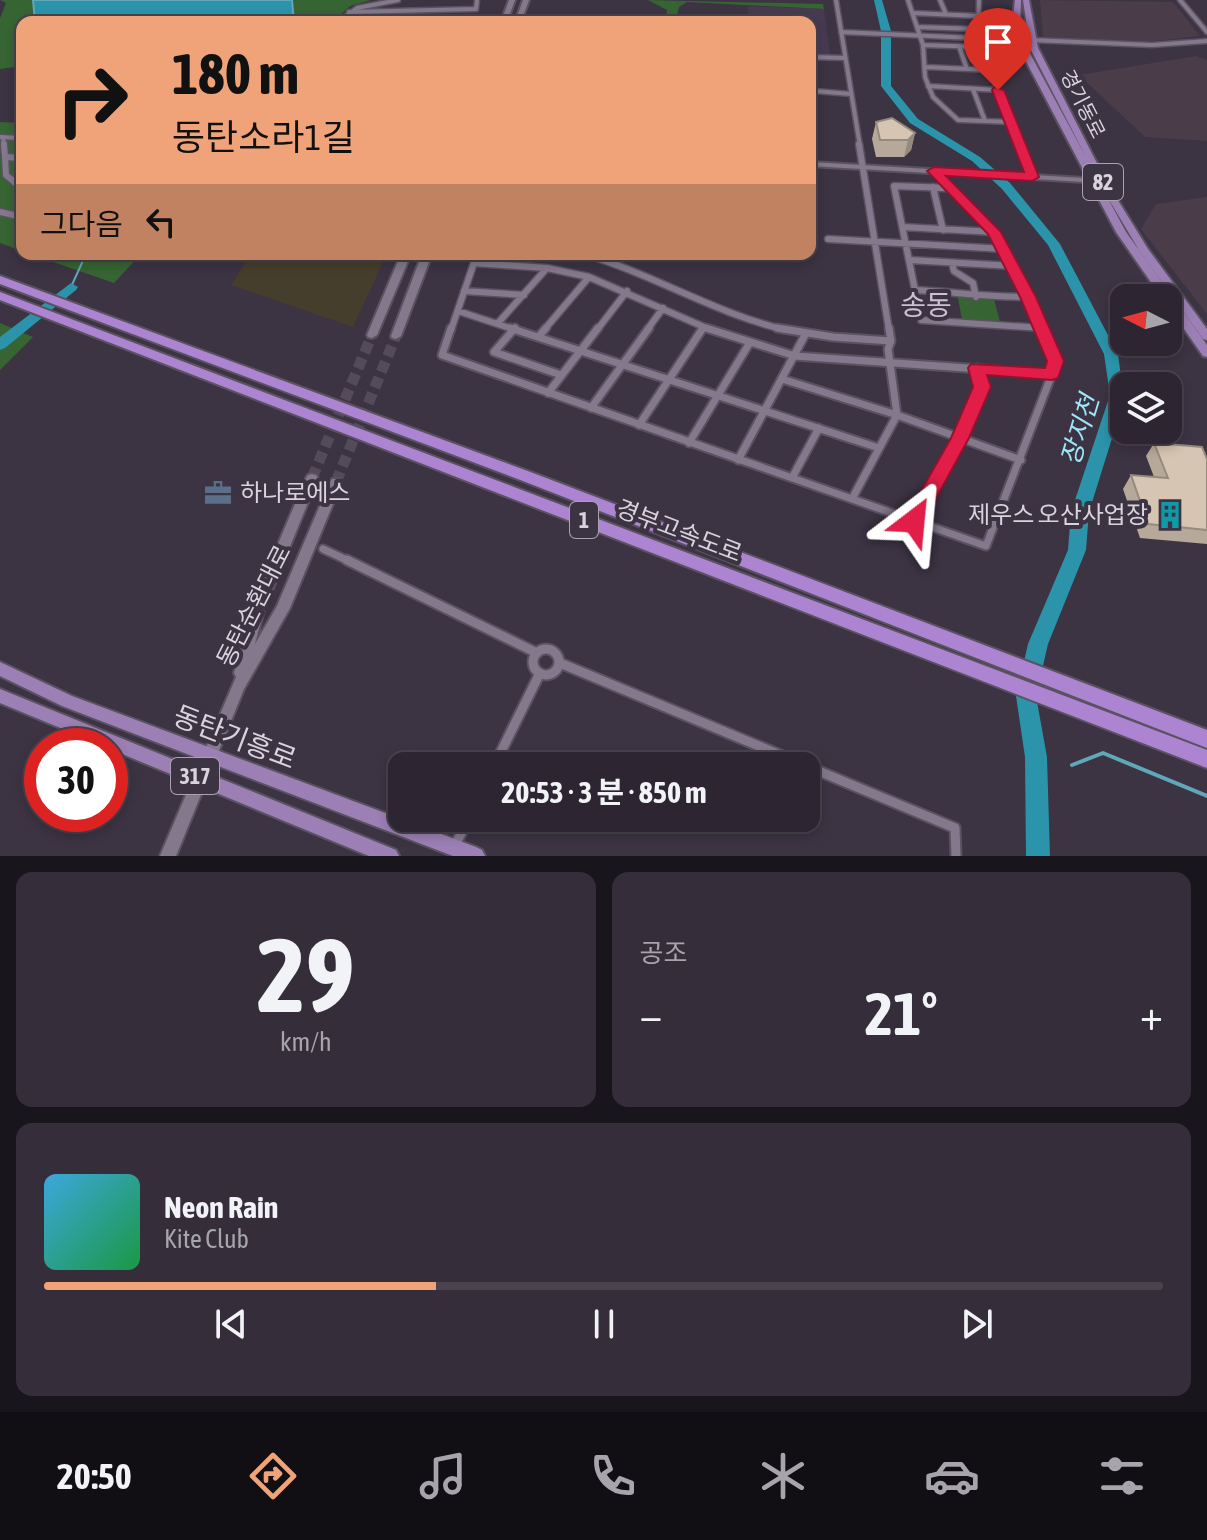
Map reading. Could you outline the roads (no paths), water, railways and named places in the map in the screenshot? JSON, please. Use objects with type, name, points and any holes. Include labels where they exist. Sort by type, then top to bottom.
[{"type":"highway","name":"경부고속도로","points":[[0,280],[61,305],[182,346],[1061,694],[1207,759]]},
{"type":"highway","name":"경부고속도로","points":[[0,296],[990,666]]},
{"type":"highway","name":"경부고속도로","points":[[1061,694],[1207,739]]},
{"type":"main road","name":"경기동로","points":[[1015,0],[1019,40],[1097,181],[1207,337]]},
{"type":"main road","name":"경기동로","points":[[1026,0],[1031,40],[1121,232],[1158,284]]},
{"type":"main road","points":[[1027,12],[1033,0]]},
{"type":"main road","points":[[816,164],[1097,181]]},
{"type":"main road","points":[[372,335],[403,260]]},
{"type":"main road","points":[[396,336],[425,260]]},
{"type":"main road","name":"경기동로","points":[[1182,318],[1207,353]]},
{"type":"main road","name":"동탄순환대로","points":[[238,686],[257,610],[312,478]]},
{"type":"main road","name":"동탄순환대로","points":[[238,686],[283,608],[336,482]]},
{"type":"main road","name":"동탄기흥로","points":[[0,669],[67,701],[476,856]]},
{"type":"main road","points":[[168,856],[238,686]]},
{"type":"main road","name":"동탄기흥로","points":[[0,696],[390,856]]},
{"type":"street","points":[[345,16],[369,4],[398,0]]},
{"type":"street","points":[[349,12],[476,9],[477,0]]},
{"type":"street","points":[[836,0],[891,341],[890,362],[897,415],[852,499]]},
{"type":"street","points":[[908,0],[923,45],[928,86],[933,97],[958,120],[1011,122]]},
{"type":"street","points":[[940,0],[946,14]]},
{"type":"street","points":[[979,0],[978,38],[1032,177]]},
{"type":"street","points":[[1179,0],[1207,32]]},
{"type":"street","points":[[913,13],[978,16]]},
{"type":"street","points":[[917,27],[977,29]]},
{"type":"street","points":[[841,32],[1019,40]]},
{"type":"street","points":[[1031,40],[1152,45],[1207,41]]},
{"type":"street","points":[[923,45],[981,47]]},
{"type":"street","points":[[959,46],[967,69]]},
{"type":"street","points":[[816,57],[845,58]]},
{"type":"street","points":[[926,67],[990,70]]},
{"type":"street","points":[[928,86],[998,90]]},
{"type":"street","points":[[973,89],[985,121]]},
{"type":"street","points":[[816,91],[851,94]]},
{"type":"street","points":[[2,137],[6,175],[16,184]]},
{"type":"street","points":[[5,157],[16,158]]},
{"type":"street","points":[[475,260],[442,355],[986,546],[1056,361],[1005,249],[994,232],[934,171]]},
{"type":"street","points":[[950,188],[894,186],[921,320],[1042,328]]},
{"type":"street","points":[[933,187],[943,230]]},
{"type":"street","points":[[903,227],[994,232]]},
{"type":"street","points":[[828,239],[1005,249]]},
{"type":"street","points":[[606,260],[739,316],[805,335],[891,341]]},
{"type":"street","points":[[909,260],[1013,266]]},
{"type":"street","points":[[474,263],[547,268],[589,277],[704,327],[749,344],[795,356],[1052,374]]},
{"type":"street","points":[[952,263],[954,271],[973,283],[976,297]]},
{"type":"street","points":[[498,323],[547,268]]},
{"type":"street","points":[[539,336],[589,277]]},
{"type":"street","points":[[916,290],[960,292],[976,297],[1028,297]]},
{"type":"street","points":[[464,291],[524,295]]},
{"type":"street","points":[[548,393],[627,291]]},
{"type":"street","points":[[591,408],[663,308]]},
{"type":"street","points":[[458,311],[879,448]]},
{"type":"street","points":[[639,425],[704,327]]},
{"type":"street","points":[[515,328],[494,352],[561,375]]},
{"type":"street","points":[[738,460],[805,335]]},
{"type":"street","points":[[689,443],[749,344]]},
{"type":"street","points":[[914,521],[960,438],[982,387],[977,368]]},
{"type":"street","points":[[782,379],[897,415],[1021,460]]},
{"type":"street","points":[[792,478],[819,428]]},
{"type":"street","points":[[323,549],[537,653],[552,651],[559,656],[560,663],[554,671],[540,673]]},
{"type":"street","points":[[537,653],[532,663],[540,673]]},
{"type":"street","points":[[560,663],[955,828],[956,856]]},
{"type":"street","points":[[501,752],[540,673]]},
{"type":"street","points":[[453,849],[462,832]]},
{"type":"water","points":[[33,0],[292,0],[293,16],[34,16]]},
{"type":"waterway","name":"장지천","points":[[878,0],[886,31],[886,86],[914,121],[976,159],[1006,186],[1054,244],[1111,354],[1118,395],[1080,512],[1077,550],[1038,644],[1026,696],[1036,757],[1038,856]]},
{"type":"waterway","points":[[71,287],[83,260]]},
{"type":"waterway","points":[[0,345],[71,287]]},
{"type":"waterway","points":[[1072,765],[1103,753],[1207,796]]},
{"type":"waterway","name":"장지천","points":[[1036,757],[1044,759]]},
{"type":"tunnel","points":[[312,478],[372,335]]},
{"type":"tunnel","points":[[336,482],[396,336]]},
{"type":"place","name":"하나로에스","points":[[218,493]]},
{"type":"place","name":"제우스 오산사업장","points":[[1170,515]]},
{"type":"district","name":"송동","points":[[926,305]]}]
